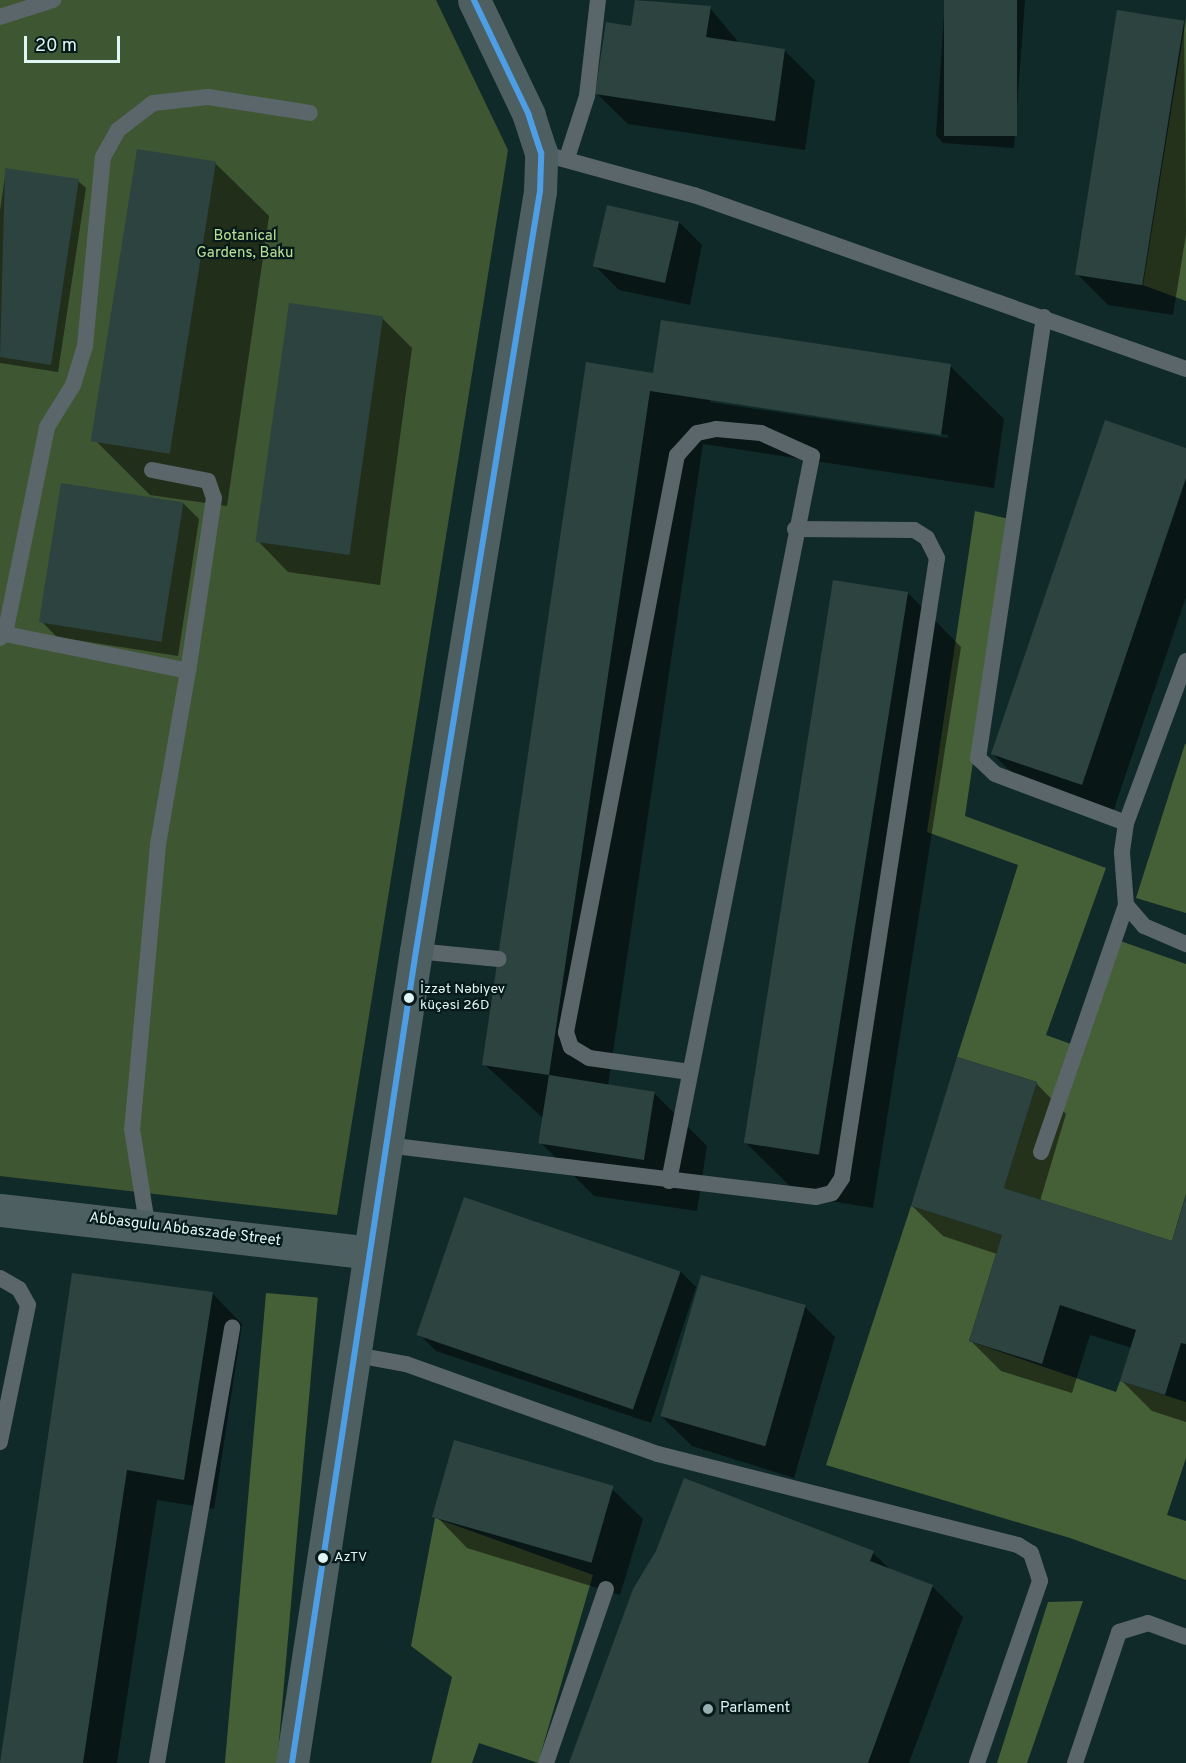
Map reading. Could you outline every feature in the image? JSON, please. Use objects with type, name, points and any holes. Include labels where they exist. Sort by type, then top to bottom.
[{"type":"main road","points":[[292,1763],[416,951],[538,203],[554,155],[474,0]]},
{"type":"main road","name":"Abbasgulu Abbaszade Street","points":[[0,1210],[147,1224],[369,1252]]},
{"type":"lane","points":[[0,17],[53,0]]},
{"type":"lane","points":[[598,0],[586,96],[554,155],[694,195],[1186,369]]},
{"type":"lane","points":[[188,671],[2,636],[47,427],[73,385],[85,346],[103,157],[118,129],[153,103],[208,97],[310,113]]},
{"type":"lane","points":[[1044,317],[978,758],[995,774],[1126,824]]},
{"type":"lane","points":[[669,1181],[795,530],[812,456],[761,433],[716,429],[697,433],[677,456],[571,966],[566,1032],[571,1047],[589,1058],[690,1072]]},
{"type":"lane","points":[[147,1224],[132,1129],[158,845],[188,671],[214,498],[208,481],[152,470]]},
{"type":"lane","points":[[386,1145],[816,1197],[832,1193],[842,1178],[937,558],[927,538],[914,530],[795,530]]},
{"type":"lane","points":[[1041,1152],[1126,905],[1126,824],[1186,661]]},
{"type":"lane","points":[[1126,905],[1144,926],[1186,944]]},
{"type":"lane","points":[[416,951],[499,958]]},
{"type":"lane","points":[[0,1442],[28,1305],[2,1282]]},
{"type":"lane","points":[[157,1763],[232,1327]]},
{"type":"lane","points":[[356,1355],[406,1364],[658,1454],[1018,1545],[1031,1553],[1040,1581],[977,1763]]},
{"type":"lane","points":[[546,1763],[606,1589]]},
{"type":"lane","points":[[1075,1763],[1119,1632],[1148,1623],[1186,1637]]},
{"type":"green space","name":"Botanical Gardens, Baku","points":[[0,0],[436,0],[508,150],[337,1215],[0,1176]]},
{"type":"green space","points":[[1186,18],[1186,301],[1143,285]]},
{"type":"green space","points":[[975,511],[1009,519],[965,816],[1106,868],[1046,1035],[1071,1044],[1109,937],[1186,964],[1186,1194],[1172,1241],[1004,1188],[1037,1082],[957,1057],[1018,865],[927,832]]},
{"type":"green space","points":[[1186,744],[1186,913],[1136,898]]},
{"type":"green space","points":[[911,1206],[1002,1235],[969,1341],[1116,1392],[1120,1381],[1186,1402],[1186,1458],[1167,1515],[1186,1521],[1186,1580],[1070,1538],[826,1465]]},
{"type":"green space","points":[[266,1293],[318,1298],[277,1763],[225,1763]]},
{"type":"green space","points":[[435,1518],[593,1575],[538,1763],[479,1743],[472,1763],[431,1763],[452,1677],[411,1646]]},
{"type":"green space","points":[[1083,1601],[1027,1763],[997,1763],[1048,1602]]},
{"type":"building","points":[[635,0],[711,6],[706,37],[785,49],[775,121],[595,94],[606,22],[631,26]]},
{"type":"building","points":[[944,0],[1017,0],[1017,136],[944,136]]},
{"type":"building","points":[[1117,10],[1184,21],[1142,285],[1075,275]]},
{"type":"building","points":[[137,149],[216,162],[170,454],[91,441]]},
{"type":"building","points":[[5,168],[79,179],[51,365],[0,357]]},
{"type":"building","points":[[607,205],[679,222],[665,283],[593,266]]},
{"type":"building","points":[[289,303],[383,316],[350,555],[255,542]]},
{"type":"building","points":[[661,320],[951,364],[941,435],[650,391],[549,1075],[482,1065],[586,362],[653,373]]},
{"type":"building","points":[[1105,420],[1186,448],[1186,478],[1082,785],[991,754]]},
{"type":"building","points":[[61,483],[183,502],[161,642],[39,622]]},
{"type":"building","points":[[833,580],[908,592],[819,1155],[744,1143]]},
{"type":"building","points":[[957,1057],[1037,1082],[1004,1188],[1172,1241],[1186,1196],[1186,1344],[1181,1343],[1165,1395],[1120,1381],[1136,1330],[1060,1305],[1042,1364],[969,1341],[1002,1235],[911,1206]]},
{"type":"building","points":[[549,1075],[655,1092],[644,1160],[538,1143]]},
{"type":"building","points":[[464,1197],[681,1272],[633,1410],[416,1335]]},
{"type":"building","points":[[72,1273],[213,1292],[184,1480],[127,1470],[83,1763],[0,1763]]},
{"type":"building","points":[[701,1275],[806,1305],[765,1446],[660,1416]]},
{"type":"building","points":[[454,1440],[614,1486],[592,1563],[432,1517]]},
{"type":"building","points":[[684,1478],[874,1551],[870,1561],[933,1585],[868,1763],[569,1763],[633,1589],[656,1551]]},
{"type":"transit line","points":[[292,1763],[416,951],[540,191],[541,153],[529,115],[474,0]]},
{"type":"place","name":"İzzət Nəbiyev küçəsi 26D","points":[[409,998]]},
{"type":"place","name":"AzTV","points":[[323,1558]]},
{"type":"place","name":"Parlament","points":[[708,1709]]}]
